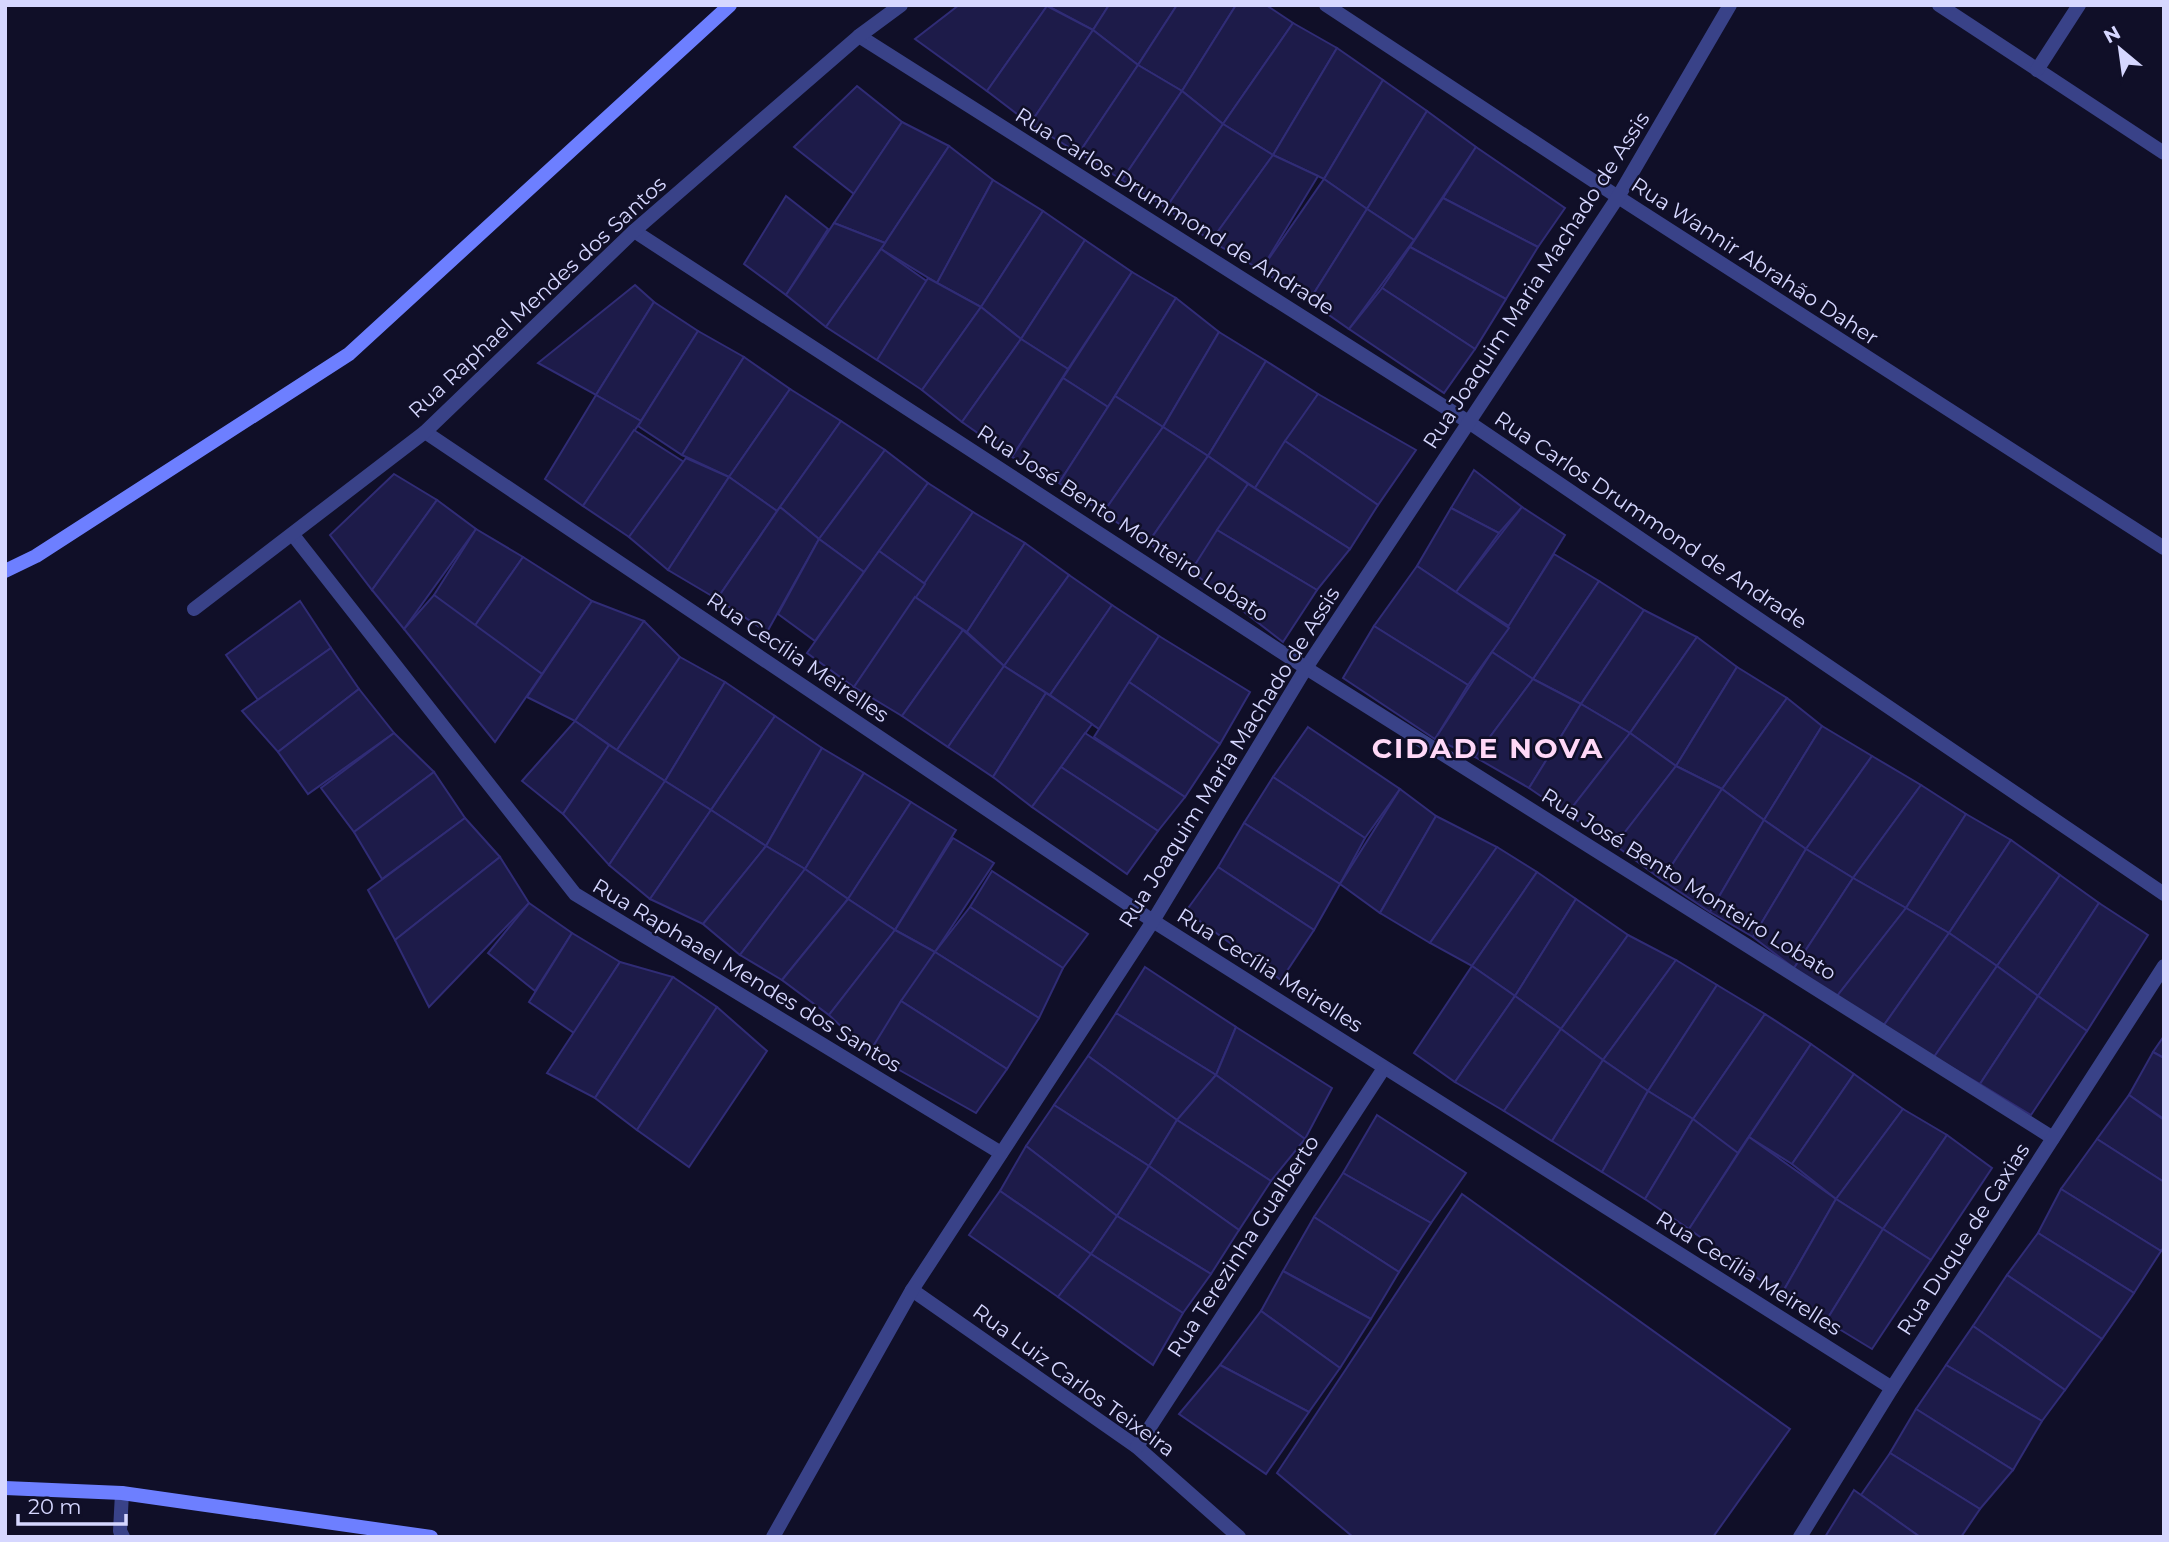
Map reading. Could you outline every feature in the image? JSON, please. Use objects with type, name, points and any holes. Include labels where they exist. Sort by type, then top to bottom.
[{"type":"street","points":[[5,571],[36,556],[349,354],[730,5]]},
{"type":"street","name":"Rua Raphael Mendes dos Santos","points":[[194,610],[425,432],[634,231],[859,36],[901,5]]},
{"type":"street","name":"Rua Wannir Abrahão Daher","points":[[1326,5],[1618,197],[2164,548]]},
{"type":"street","name":"Rua Joaquim Maria Machado de Assis","points":[[773,1537],[912,1290],[1153,920],[1306,668],[1618,197],[1731,5]]},
{"type":"street","points":[[1939,5],[2164,153]]},
{"type":"street","points":[[2038,70],[2079,5]]},
{"type":"street","name":"Rua Carlos Drummond de Andrade","points":[[859,36],[1470,423],[2164,894]]},
{"type":"street","name":"Rua José Bento Monteiro Lobato","points":[[634,231],[1306,668],[2053,1138]]},
{"type":"street","name":"Rua Cecília Meirelles","points":[[425,432],[1153,920],[1892,1388]]},
{"type":"street","name":"Rua Raphaael Mendes dos Santos","points":[[293,536],[575,894],[1000,1153]]},
{"type":"street","name":"Rua Duque de Caxias","points":[[1801,1537],[1892,1388],[2164,966]]},
{"type":"street","name":"Rua Terezinha Gualberto","points":[[1137,1447],[1384,1068]]},
{"type":"street","name":"Rua Luiz Carlos Teixeira","points":[[912,1290],[1137,1447],[1239,1537]]},
{"type":"street","points":[[5,1488],[122,1493],[431,1537]]},
{"type":"street","points":[[122,1493],[120,1531],[123,1537]]},
{"type":"building","points":[[959,5],[1047,6],[987,91],[915,39]]},
{"type":"building","points":[[1046,5],[1109,5],[1093,30]]},
{"type":"building","points":[[1109,5],[1177,5],[1138,65],[1093,30]]},
{"type":"building","points":[[1177,5],[1236,5],[1182,91],[1138,65]]},
{"type":"building","points":[[1236,5],[1266,5],[1293,23],[1223,124],[1182,91]]},
{"type":"building","points":[[1047,6],[1093,30],[1030,124],[987,91]]},
{"type":"building","points":[[1293,23],[1337,48],[1273,155],[1223,124]]},
{"type":"building","points":[[1093,30],[1138,65],[1079,153],[1030,124]]},
{"type":"building","points":[[1337,48],[1383,80],[1324,179],[1273,155]]},
{"type":"building","points":[[1138,65],[1182,91],[1122,180],[1079,153]]},
{"type":"building","points":[[1383,80],[1427,111],[1367,209],[1324,179]]},
{"type":"building","points":[[857,86],[902,122],[854,194],[794,147]]},
{"type":"building","points":[[1182,91],[1223,124],[1166,208],[1122,180]]},
{"type":"building","points":[[1427,111],[1476,147],[1414,240],[1367,209]]},
{"type":"building","points":[[902,122],[949,146],[885,243],[834,223]]},
{"type":"building","points":[[1223,124],[1273,155],[1211,241],[1166,208]]},
{"type":"building","points":[[949,146],[993,180],[937,283],[881,249]]},
{"type":"building","points":[[1476,147],[1565,208],[1538,247],[1443,198]]},
{"type":"building","points":[[1273,155],[1318,176],[1261,270],[1211,241]]},
{"type":"building","points":[[1324,179],[1367,209],[1309,301],[1261,270]]},
{"type":"building","points":[[993,180],[1043,211],[981,307],[937,283]]},
{"type":"building","points":[[786,196],[828,229],[786,295],[744,264]]},
{"type":"building","points":[[1443,198],[1538,247],[1506,299],[1410,247]]},
{"type":"building","points":[[1367,209],[1414,240],[1349,329],[1309,301]]},
{"type":"building","points":[[1043,211],[1085,240],[1021,339],[981,307]]},
{"type":"building","points":[[834,223],[885,243],[826,327],[786,295]]},
{"type":"building","points":[[1085,240],[1132,272],[1068,369],[1021,339]]},
{"type":"building","points":[[1410,247],[1506,299],[1475,349],[1382,288]]},
{"type":"building","points":[[881,249],[928,282],[877,360],[826,327]]},
{"type":"building","points":[[1132,272],[1176,298],[1108,407],[1063,378]]},
{"type":"building","points":[[928,278],[981,307],[922,390],[877,360]]},
{"type":"building","points":[[635,285],[654,302],[596,395],[538,363]]},
{"type":"building","points":[[1382,288],[1475,349],[1444,393],[1349,329]]},
{"type":"building","points":[[1176,298],[1219,332],[1163,427],[1115,396]]},
{"type":"building","points":[[654,302],[698,331],[641,421],[596,395]]},
{"type":"building","points":[[981,307],[1021,339],[962,422],[922,390]]},
{"type":"building","points":[[698,331],[744,357],[682,455],[638,426]]},
{"type":"building","points":[[1219,332],[1266,361],[1208,456],[1163,427]]},
{"type":"building","points":[[1021,339],[1068,369],[1012,457],[962,422]]},
{"type":"building","points":[[744,357],[790,389],[729,477],[682,455]]},
{"type":"building","points":[[1266,361],[1318,394],[1255,488],[1208,456]]},
{"type":"building","points":[[1063,378],[1108,407],[1059,483],[1012,457]]},
{"type":"building","points":[[790,389],[841,421],[777,511],[729,477]]},
{"type":"building","points":[[1318,394],[1416,450],[1378,505],[1285,441]]},
{"type":"building","points":[[596,395],[641,421],[583,506],[545,479]]},
{"type":"building","points":[[1115,396],[1163,427],[1103,513],[1059,483]]},
{"type":"building","points":[[841,421],[885,450],[819,539],[780,507]]},
{"type":"building","points":[[1163,427],[1208,456],[1148,543],[1103,513]]},
{"type":"building","points":[[634,430],[684,462],[629,537],[583,506]]},
{"type":"building","points":[[1285,441],[1378,505],[1350,549],[1255,488]]},
{"type":"building","points":[[885,450],[928,483],[864,572],[819,539]]},
{"type":"building","points":[[1208,456],[1248,484],[1191,571],[1148,543]]},
{"type":"building","points":[[686,458],[729,477],[668,570],[629,537]]},
{"type":"building","points":[[1474,470],[1522,507],[1499,533],[1451,508]]},
{"type":"building","points":[[394,474],[437,500],[372,590],[330,535]]},
{"type":"building","points":[[729,477],[777,511],[717,599],[668,570]]},
{"type":"building","points":[[928,483],[973,512],[925,584],[879,551]]},
{"type":"building","points":[[1248,484],[1350,549],[1317,590],[1217,530]]},
{"type":"building","points":[[437,500],[476,529],[404,629],[372,590]]},
{"type":"building","points":[[780,507],[819,539],[767,632],[717,599]]},
{"type":"building","points":[[1522,507],[1565,535],[1509,626],[1456,592]]},
{"type":"building","points":[[1451,508],[1499,533],[1456,592],[1417,566]]},
{"type":"building","points":[[973,512],[1025,543],[967,632],[915,597]]},
{"type":"building","points":[[476,529],[523,557],[474,627],[434,595]]},
{"type":"building","points":[[1217,530],[1317,590],[1283,642],[1191,571]]},
{"type":"building","points":[[819,539],[864,572],[815,641],[778,614]]},
{"type":"building","points":[[1025,543],[1069,575],[1004,666],[967,632]]},
{"type":"building","points":[[879,551],[925,584],[854,687],[807,653]]},
{"type":"building","points":[[1554,554],[1599,581],[1533,679],[1492,652]]},
{"type":"building","points":[[523,557],[592,601],[542,674],[474,627]]},
{"type":"building","points":[[1417,566],[1509,628],[1468,685],[1374,626]]},
{"type":"building","points":[[1069,575],[1112,605],[1050,695],[1004,666]]},
{"type":"building","points":[[1599,581],[1644,610],[1581,704],[1533,679]]},
{"type":"building","points":[[434,595],[542,674],[495,742],[404,629]]},
{"type":"building","points":[[915,597],[963,630],[902,716],[854,687]]},
{"type":"building","points":[[300,601],[331,648],[258,700],[226,655]]},
{"type":"building","points":[[592,601],[644,621],[575,721],[527,697]]},
{"type":"building","points":[[1112,605],[1159,636],[1099,729],[1050,695]]},
{"type":"building","points":[[1644,610],[1697,637],[1630,733],[1581,704]]},
{"type":"building","points":[[644,621],[680,657],[617,750],[575,721]]},
{"type":"building","points":[[1374,626],[1468,685],[1435,739],[1343,678]]},
{"type":"building","points":[[963,630],[1004,666],[948,747],[902,716]]},
{"type":"building","points":[[1159,636],[1250,692],[1220,744],[1129,682]]},
{"type":"building","points":[[1697,637],[1737,667],[1676,766],[1630,733]]},
{"type":"building","points":[[331,648],[359,689],[278,752],[242,711]]},
{"type":"building","points":[[1492,652],[1533,679],[1475,757],[1435,739]]},
{"type":"building","points":[[680,657],[725,682],[665,781],[617,750]]},
{"type":"building","points":[[1004,666],[1046,693],[993,777],[948,747]]},
{"type":"building","points":[[1737,667],[1787,698],[1722,789],[1676,766]]},
{"type":"building","points":[[1533,679],[1581,704],[1529,788],[1475,757]]},
{"type":"building","points":[[725,682],[775,716],[711,810],[665,781]]},
{"type":"building","points":[[1129,682],[1220,744],[1185,797],[1094,737]]},
{"type":"building","points":[[359,689],[394,733],[308,794],[278,752]]},
{"type":"building","points":[[1046,693],[1092,724],[1032,807],[993,777]]},
{"type":"building","points":[[1787,698],[1822,726],[1764,820],[1722,789]]},
{"type":"building","points":[[1581,704],[1630,733],[1567,814],[1529,788]]},
{"type":"building","points":[[775,716],[822,748],[766,846],[711,810]]},
{"type":"building","points":[[575,721],[609,745],[563,814],[522,781]]},
{"type":"building","points":[[1822,726],[1872,756],[1806,849],[1764,820]]},
{"type":"building","points":[[1308,727],[1400,789],[1365,838],[1273,777]]},
{"type":"building","points":[[394,733],[434,772],[354,832],[321,788]]},
{"type":"building","points":[[1085,733],[1185,797],[1158,831],[1061,767]]},
{"type":"building","points":[[1630,733],[1676,766],[1615,845],[1567,814]]},
{"type":"building","points":[[609,745],[665,781],[609,865],[563,814]]},
{"type":"building","points":[[822,748],[864,773],[805,869],[766,846]]},
{"type":"building","points":[[1872,756],[1921,785],[1853,878],[1806,849]]},
{"type":"building","points":[[1676,766],[1722,789],[1662,880],[1615,845]]},
{"type":"building","points":[[1061,767],[1158,831],[1127,874],[1032,807]]},
{"type":"building","points":[[434,772],[465,818],[382,879],[354,832]]},
{"type":"building","points":[[864,773],[911,802],[848,899],[805,869]]},
{"type":"building","points":[[1273,777],[1365,838],[1340,884],[1244,823]]},
{"type":"building","points":[[665,781],[711,810],[650,899],[609,865]]},
{"type":"building","points":[[1921,785],[1966,814],[1906,908],[1853,878]]},
{"type":"building","points":[[1400,789],[1436,816],[1380,913],[1340,884]]},
{"type":"building","points":[[1722,789],[1764,820],[1710,912],[1662,880]]},
{"type":"building","points":[[911,802],[956,830],[895,930],[848,899]]},
{"type":"building","points":[[711,810],[766,846],[703,924],[650,899]]},
{"type":"building","points":[[1966,814],[2011,840],[1949,933],[1906,908]]},
{"type":"building","points":[[1436,816],[1497,847],[1430,943],[1380,913]]},
{"type":"building","points":[[465,818],[500,857],[395,940],[368,890]]},
{"type":"building","points":[[1764,820],[1806,849],[1753,937],[1710,912]]},
{"type":"building","points":[[1244,823],[1340,884],[1314,930],[1218,867]]},
{"type":"building","points":[[953,838],[994,863],[935,952],[895,930]]},
{"type":"building","points":[[2011,840],[2060,875],[1997,966],[1949,933]]},
{"type":"building","points":[[766,846],[805,869],[740,955],[703,924]]},
{"type":"building","points":[[1497,847],[1537,872],[1472,966],[1430,943]]},
{"type":"building","points":[[1806,849],[1853,878],[1794,968],[1753,937]]},
{"type":"building","points":[[500,857],[529,903],[429,1007],[395,940]]},
{"type":"building","points":[[1218,867],[1314,930],[1281,980],[1186,911]]},
{"type":"building","points":[[805,869],[848,899],[782,980],[740,955]]},
{"type":"building","points":[[992,871],[1088,934],[1063,968],[970,907]]},
{"type":"building","points":[[1537,872],[1576,899],[1515,996],[1472,966]]},
{"type":"building","points":[[2060,875],[2099,903],[2038,996],[1997,966]]},
{"type":"building","points":[[1853,878],[1906,908],[1834,1000],[1794,968]]},
{"type":"building","points":[[848,899],[895,930],[829,1015],[782,980]]},
{"type":"building","points":[[1576,899],[1628,935],[1561,1029],[1515,996]]},
{"type":"building","points":[[529,903],[572,933],[535,991],[488,953]]},
{"type":"building","points":[[2099,903],[2148,935],[2087,1031],[2038,996]]},
{"type":"building","points":[[970,907],[1063,968],[1039,1018],[935,952]]},
{"type":"building","points":[[1906,908],[1949,933],[1884,1025],[1834,1000]]},
{"type":"building","points":[[895,930],[935,952],[869,1053],[829,1015]]},
{"type":"building","points":[[572,933],[620,962],[574,1033],[529,1002]]},
{"type":"building","points":[[1949,933],[1997,966],[1934,1057],[1884,1025]]},
{"type":"building","points":[[1628,935],[1676,960],[1603,1060],[1561,1029]]},
{"type":"building","points":[[935,952],[1039,1018],[1007,1069],[901,1001]]},
{"type":"building","points":[[1676,960],[1717,985],[1648,1091],[1603,1060]]},
{"type":"building","points":[[620,962],[673,977],[595,1098],[547,1073]]},
{"type":"building","points":[[1472,966],[1515,996],[1455,1082],[1414,1053]]},
{"type":"building","points":[[1997,966],[2038,996],[1980,1084],[1934,1057]]},
{"type":"building","points":[[1145,967],[1236,1027],[1216,1075],[1116,1013]]},
{"type":"building","points":[[673,977],[717,1007],[637,1130],[595,1098]]},
{"type":"building","points":[[1717,985],[1765,1014],[1693,1119],[1648,1091]]},
{"type":"building","points":[[1515,996],[1561,1029],[1504,1111],[1455,1082]]},
{"type":"building","points":[[2038,996],[2087,1031],[2031,1115],[1980,1084]]},
{"type":"building","points":[[901,1001],[1007,1069],[976,1113],[869,1053]]},
{"type":"building","points":[[717,1007],[767,1051],[689,1167],[637,1130]]},
{"type":"building","points":[[1116,1013],[1216,1075],[1177,1120],[1088,1056]]},
{"type":"building","points":[[1765,1014],[1811,1044],[1737,1154],[1693,1119]]},
{"type":"building","points":[[1236,1027],[1332,1088],[1305,1139],[1216,1075]]},
{"type":"building","points":[[1561,1029],[1603,1060],[1552,1141],[1504,1111]]},
{"type":"building","points":[[2164,1036],[2164,1058],[2153,1052]]},
{"type":"building","points":[[1811,1044],[1854,1074],[1792,1164],[1749,1137]]},
{"type":"building","points":[[2153,1052],[2164,1058],[2164,1119],[2129,1095]]},
{"type":"building","points":[[1088,1056],[1177,1120],[1149,1166],[1054,1105]]},
{"type":"building","points":[[1603,1060],[1648,1091],[1602,1172],[1552,1141]]},
{"type":"building","points":[[1854,1074],[1903,1109],[1836,1199],[1792,1164]]},
{"type":"building","points":[[1216,1075],[1305,1139],[1271,1181],[1177,1120]]},
{"type":"building","points":[[1648,1091],[1693,1119],[1645,1199],[1602,1172]]},
{"type":"building","points":[[2129,1095],[2164,1120],[2164,1182],[2097,1139]]},
{"type":"building","points":[[1054,1105],[1149,1166],[1117,1216],[1026,1146]]},
{"type":"building","points":[[1903,1109],[1947,1135],[1883,1229],[1836,1199]]},
{"type":"building","points":[[1377,1115],[1466,1173],[1431,1223],[1343,1173]]},
{"type":"building","points":[[1693,1119],[1738,1153],[1689,1229],[1645,1199]]},
{"type":"building","points":[[1177,1120],[1271,1181],[1239,1230],[1149,1166]]},
{"type":"building","points":[[1947,1135],[1992,1168],[1931,1260],[1883,1229]]},
{"type":"building","points":[[1749,1137],[1836,1199],[1781,1295],[1689,1229]]},
{"type":"building","points":[[2097,1139],[2164,1182],[2164,1247],[2161,1251],[2061,1189]]},
{"type":"building","points":[[1026,1146],[1117,1216],[1091,1254],[1000,1191]]},
{"type":"building","points":[[1149,1166],[1239,1230],[1211,1274],[1117,1216]]},
{"type":"building","points":[[1343,1173],[1431,1223],[1399,1272],[1314,1217]]},
{"type":"building","points":[[2061,1189],[2161,1251],[2134,1293],[2038,1233]]},
{"type":"building","points":[[1000,1191],[1091,1254],[1058,1297],[969,1235]]},
{"type":"building","points":[[1462,1194],[1790,1429],[1713,1537],[1353,1537],[1277,1473]]},
{"type":"building","points":[[1836,1199],[1883,1229],[1826,1321],[1781,1295]]},
{"type":"building","points":[[1117,1216],[1211,1274],[1183,1313],[1091,1254]]},
{"type":"building","points":[[1314,1217],[1399,1272],[1371,1319],[1283,1271]]},
{"type":"building","points":[[1883,1229],[1931,1260],[1872,1349],[1826,1321]]},
{"type":"building","points":[[2038,1233],[2134,1293],[2102,1339],[2007,1275]]},
{"type":"building","points":[[1091,1254],[1183,1313],[1153,1365],[1058,1297]]},
{"type":"building","points":[[1283,1271],[1371,1319],[1340,1368],[1261,1311]]},
{"type":"building","points":[[2007,1275],[2102,1339],[2065,1390],[1973,1326]]},
{"type":"building","points":[[1261,1311],[1340,1368],[1309,1412],[1220,1365]]},
{"type":"building","points":[[1973,1326],[2065,1390],[2042,1421],[1946,1365]]},
{"type":"building","points":[[1220,1365],[1309,1412],[1266,1474],[1179,1414]]},
{"type":"building","points":[[1946,1365],[2042,1421],[2013,1470],[1916,1409]]},
{"type":"building","points":[[1916,1409],[2013,1470],[1980,1509],[1890,1453]]},
{"type":"building","points":[[1890,1453],[1980,1509],[1961,1537],[1920,1537],[1861,1495]]},
{"type":"building","points":[[1854,1490],[1861,1495],[1920,1537],[1825,1537]]},
{"type":"district","name":"CIDADE NOVA","points":[[1488,748]]}]
